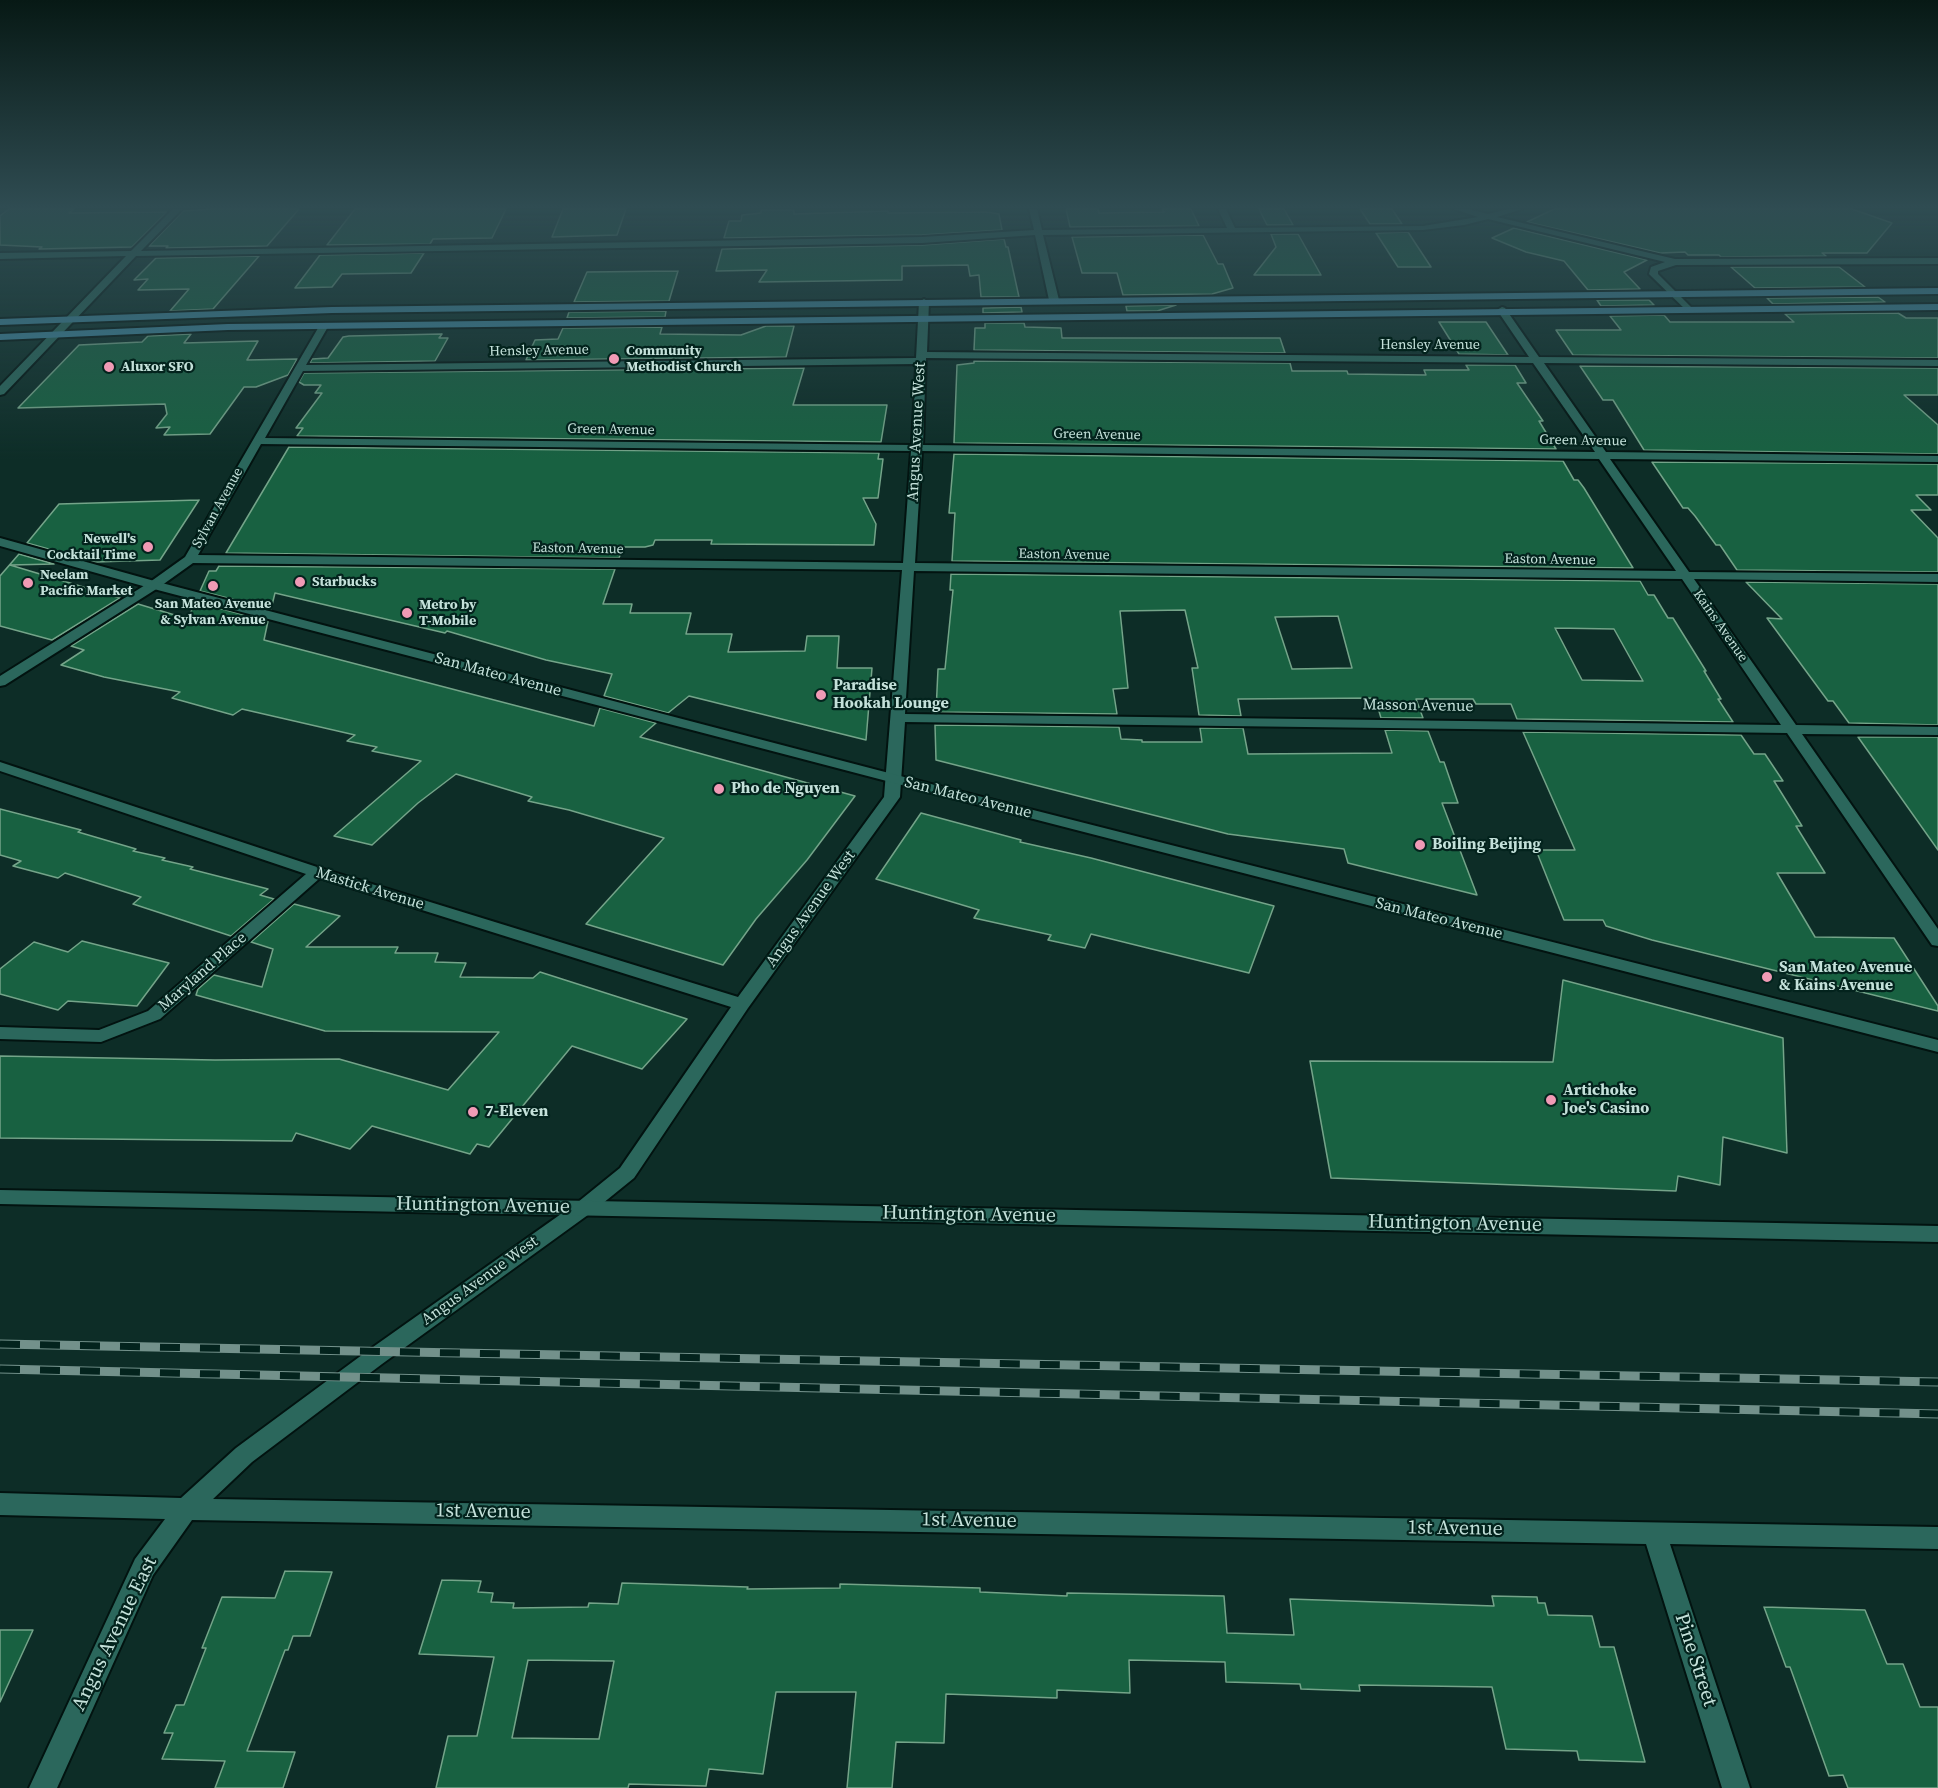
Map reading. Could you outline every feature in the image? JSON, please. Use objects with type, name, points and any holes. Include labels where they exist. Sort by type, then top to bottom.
[{"type":"main road","points":[[0,322],[332,310],[1811,292]]},
{"type":"main road","points":[[0,337],[324,325],[1502,310],[1938,307]]},
{"type":"street","points":[[0,392],[96,292]]},
{"type":"street","points":[[1052,292],[1054,300]]},
{"type":"street","points":[[1673,294],[1688,309]]},
{"type":"street","name":"Angus Avenue West","points":[[374,1358],[585,1207],[627,1173],[742,1004],[892,797],[917,448],[924,302]]},
{"type":"street","name":"Kains Avenue","points":[[1502,310],[1938,941]]},
{"type":"street","name":"Sylvan Avenue","points":[[0,682],[154,585],[190,559],[324,325]]},
{"type":"street","name":"Hensley Avenue","points":[[301,368],[921,358],[1536,359],[1938,363]]},
{"type":"street","name":"Green Avenue","points":[[256,441],[1938,459]]},
{"type":"street","name":"San Mateo Avenue","points":[[0,542],[154,585],[894,779],[1938,1046]]},
{"type":"street","name":"Easton Avenue","points":[[190,559],[1938,578]]},
{"type":"street","name":"Masson Avenue","points":[[898,718],[1938,731]]},
{"type":"street","name":"Mastick Avenue","points":[[0,766],[317,872],[742,1004]]},
{"type":"street","name":"Maryland Place","points":[[0,1033],[101,1036],[154,1015],[317,872]]},
{"type":"street","name":"Huntington Avenue","points":[[0,1197],[1938,1233]]},
{"type":"street","name":"Angus Avenue East","points":[[43,1788],[144,1567],[186,1509],[244,1455],[374,1358]]},
{"type":"street","name":"1st Avenue","points":[[0,1504],[1938,1538]]},
{"type":"street","name":"Pine Street","points":[[1654,1533],[1736,1788]]},
{"type":"building","points":[[186,292],[227,292],[213,309],[170,311]]},
{"type":"building","points":[[578,292],[672,292],[669,301],[574,302]]},
{"type":"building","points":[[981,292],[1018,292],[1019,297],[981,297]]},
{"type":"building","points":[[1122,292],[1217,292],[1212,294],[1123,295]]},
{"type":"building","points":[[1878,297],[1885,302],[1773,304],[1767,298]]},
{"type":"building","points":[[1597,300],[1649,300],[1654,305],[1601,306]]},
{"type":"building","points":[[1176,305],[1157,311],[1127,311],[1126,306]]},
{"type":"building","points":[[1021,307],[1022,312],[983,313],[983,308]]},
{"type":"building","points":[[666,311],[665,317],[567,318],[569,312]]},
{"type":"building","points":[[1898,313],[1906,318],[1938,318],[1938,358],[1573,355],[1556,330],[1621,330],[1610,316],[1664,315],[1670,322],[1794,322],[1785,314]]},
{"type":"building","points":[[1439,322],[1486,322],[1508,355],[1459,354]]},
{"type":"building","points":[[985,323],[1024,323],[1025,327],[1061,328],[1062,338],[1280,338],[1285,353],[974,350],[975,328],[985,328]]},
{"type":"building","points":[[766,326],[794,326],[786,357],[526,360],[535,340],[558,339],[563,328],[662,327],[660,334],[741,335]]},
{"type":"building","points":[[191,334],[184,343],[258,341],[247,360],[297,359],[288,375],[256,387],[244,387],[210,434],[164,435],[170,427],[156,428],[167,414],[165,404],[18,408],[79,345],[142,342],[148,336]]},
{"type":"building","points":[[442,334],[439,338],[448,338],[435,361],[310,363],[312,359],[328,358],[343,337]]},
{"type":"building","points":[[974,361],[1290,363],[1292,371],[1426,375],[1424,370],[1469,370],[1466,365],[1515,365],[1526,383],[1517,383],[1543,421],[1539,421],[1556,449],[954,443],[957,365],[974,363]]},
{"type":"building","points":[[1580,366],[1938,368],[1938,395],[1904,395],[1938,425],[1938,454],[1644,450],[1613,400],[1603,400]]},
{"type":"building","points":[[804,368],[793,405],[887,405],[881,442],[297,436],[303,428],[296,428],[322,393],[315,393],[321,385],[304,385],[299,382],[304,373]]},
{"type":"building","points":[[289,447],[879,453],[878,459],[883,459],[878,498],[863,498],[876,524],[874,545],[711,544],[712,540],[655,540],[653,545],[645,547],[623,547],[619,558],[226,553]]},
{"type":"building","points":[[954,454],[1563,461],[1574,480],[1578,480],[1584,488],[1633,568],[952,561],[955,513],[949,513]]},
{"type":"building","points":[[1652,462],[1938,464],[1938,495],[1916,495],[1931,510],[1911,510],[1938,538],[1938,572],[1737,570],[1720,545],[1716,545],[1695,516],[1688,508],[1683,508]]},
{"type":"building","points":[[199,500],[160,560],[95,562],[27,543],[59,504]]},
{"type":"building","points":[[19,554],[54,564],[10,565],[120,598],[52,640],[0,626],[0,576]]},
{"type":"building","points":[[219,566],[615,569],[603,604],[632,604],[630,613],[691,613],[686,634],[732,634],[728,652],[805,651],[807,636],[839,636],[837,668],[872,668],[866,740],[689,696],[668,713],[604,696],[612,674],[546,660],[447,631],[445,633],[275,593],[271,609],[200,591],[209,571],[216,571]]},
{"type":"building","points":[[951,574],[1640,581],[1648,595],[1654,595],[1668,618],[1673,618],[1706,671],[1704,671],[1721,699],[1718,699],[1733,722],[1517,719],[1511,704],[1476,704],[1473,699],[1416,699],[1423,718],[1381,718],[1375,698],[1238,699],[1241,716],[1199,715],[1192,668],[1198,668],[1185,610],[1120,611],[1128,688],[1113,689],[1117,714],[936,712],[938,669],[945,669],[953,590],[950,590]],"holes":[[[1338,616],[1352,668],[1292,669],[1275,617]],[[1555,628],[1614,629],[1643,681],[1582,680]]]},
{"type":"building","points":[[1746,582],[1938,584],[1938,725],[1849,723],[1833,701],[1828,701],[1767,618],[1782,619]]},
{"type":"building","points":[[195,602],[268,621],[264,640],[594,726],[600,708],[656,723],[640,737],[855,796],[807,860],[756,919],[723,965],[586,924],[664,838],[569,810],[528,801],[532,797],[456,774],[418,803],[372,845],[334,836],[421,761],[372,751],[377,747],[347,741],[355,735],[242,709],[233,715],[172,698],[180,692],[104,677],[61,665],[84,650],[71,646],[138,604],[188,619]]},
{"type":"building","points":[[935,725],[1119,727],[1121,739],[1142,740],[1142,742],[1202,742],[1200,728],[1243,728],[1248,754],[1392,753],[1385,730],[1428,731],[1440,762],[1444,762],[1458,803],[1442,803],[1477,895],[1348,863],[1344,849],[1228,834],[936,760]]},
{"type":"building","points":[[1523,732],[1741,735],[1754,754],[1765,754],[1783,781],[1774,781],[1802,826],[1796,826],[1825,873],[1777,873],[1815,937],[1894,938],[1938,1006],[1938,1011],[1652,940],[1606,926],[1603,920],[1564,920],[1536,850],[1575,850]]},
{"type":"building","points":[[1858,737],[1938,737],[1938,850]]},
{"type":"building","points":[[0,809],[81,830],[78,832],[136,849],[133,851],[193,867],[190,869],[268,889],[260,895],[274,899],[231,936],[133,904],[141,897],[65,873],[58,878],[13,866],[21,861],[0,855]]},
{"type":"building","points":[[921,813],[1021,840],[1020,842],[1091,858],[1274,906],[1249,973],[1091,934],[1085,948],[1048,940],[1051,935],[974,918],[979,910],[876,879]]},
{"type":"building","points":[[294,904],[340,916],[306,947],[398,947],[395,953],[438,953],[435,962],[466,963],[460,977],[533,978],[540,972],[687,1019],[642,1069],[572,1046],[489,1147],[477,1144],[470,1154],[372,1126],[350,1149],[296,1133],[292,1141],[0,1138],[0,1056],[215,1060],[339,1059],[448,1090],[499,1032],[325,1031],[196,995],[198,989],[214,975],[262,987],[273,949],[251,942]]},
{"type":"building","points":[[82,941],[169,963],[137,1006],[68,1001],[58,1010],[0,994],[0,969],[34,942],[68,952]]},
{"type":"building","name":"Artichoke Joe's Casino","points":[[1563,980],[1783,1038],[1787,1153],[1723,1137],[1720,1185],[1678,1176],[1676,1191],[1331,1178],[1310,1061],[1553,1062]]},
{"type":"building","points":[[285,1571],[332,1572],[310,1636],[293,1636],[288,1650],[285,1650],[247,1751],[295,1752],[283,1788],[215,1788],[225,1761],[162,1759],[173,1733],[164,1733],[176,1705],[184,1705],[206,1648],[202,1648],[222,1597],[275,1598]]},
{"type":"building","points":[[442,1580],[481,1581],[478,1592],[493,1593],[491,1602],[514,1603],[513,1608],[588,1607],[589,1603],[618,1604],[622,1583],[748,1587],[747,1589],[840,1588],[840,1584],[980,1588],[980,1592],[1067,1596],[1067,1593],[1224,1596],[1227,1633],[1294,1635],[1290,1599],[1494,1606],[1492,1596],[1537,1597],[1538,1603],[1545,1603],[1548,1615],[1592,1616],[1600,1647],[1614,1647],[1645,1762],[1579,1760],[1577,1751],[1506,1749],[1492,1687],[1359,1685],[1360,1691],[1301,1689],[1300,1684],[1226,1682],[1225,1662],[1129,1660],[1130,1693],[1057,1690],[1057,1698],[946,1694],[944,1743],[896,1742],[892,1788],[847,1788],[856,1692],[776,1692],[763,1774],[709,1769],[706,1786],[629,1784],[628,1788],[436,1788],[448,1736],[477,1736],[494,1657],[419,1654]],"holes":[[[528,1660],[614,1661],[599,1739],[512,1738]]]},
{"type":"building","points":[[1764,1607],[1865,1610],[1887,1664],[1903,1664],[1920,1707],[1938,1707],[1938,1788],[1848,1788],[1843,1775],[1829,1776],[1790,1667],[1786,1667]]},
{"type":"building","points":[[0,1630],[33,1630],[0,1702]]},
{"type":"railway","points":[[0,1344],[1938,1382]]},
{"type":"railway","points":[[0,1369],[1938,1414]]},
{"type":"place","name":"Community Methodist Church","points":[[614,359]]},
{"type":"place","name":"Aluxor SFO","points":[[109,367]]},
{"type":"place","name":"Newell's Cocktail Time","points":[[148,547]]},
{"type":"place","name":"Starbucks","points":[[300,582]]},
{"type":"place","name":"Neelam Pacific Market","points":[[28,583]]},
{"type":"place","name":"San Mateo Avenue & Sylvan Avenue","points":[[213,586]]},
{"type":"place","name":"Metro by T-Mobile","points":[[407,613]]},
{"type":"place","name":"Paradise Hookah Lounge","points":[[821,695]]},
{"type":"place","name":"Pho de Nguyen","points":[[719,789]]},
{"type":"place","name":"Boiling Beijing","points":[[1420,845]]},
{"type":"place","name":"San Mateo Avenue & Kains Avenue","points":[[1767,977]]},
{"type":"place","name":"Artichoke Joe's Casino","points":[[1551,1100]]},
{"type":"place","name":"7-Eleven","points":[[473,1112]]}]
